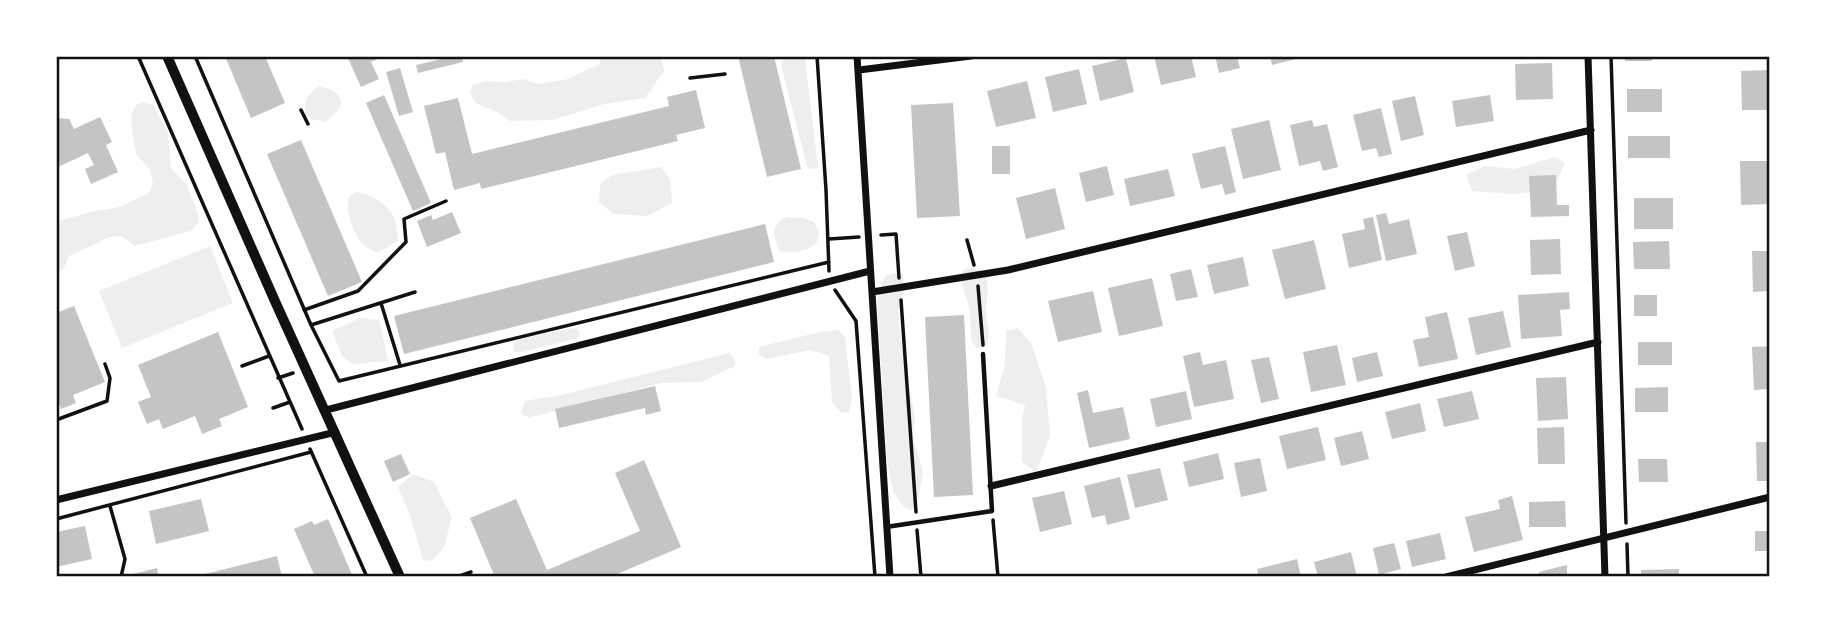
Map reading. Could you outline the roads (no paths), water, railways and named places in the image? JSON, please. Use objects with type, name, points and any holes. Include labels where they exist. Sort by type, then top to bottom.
[{"type":"street","points":[[167,56],[400,577]]},
{"type":"street","points":[[858,56],[890,577]]},
{"type":"street","points":[[859,69],[971,56]]},
{"type":"street","points":[[1588,56],[1605,577]]},
{"type":"street","points":[[872,292],[1022,266],[1591,130]]},
{"type":"street","points":[[326,410],[870,271]]},
{"type":"street","points":[[991,486],[1598,342]]},
{"type":"street","points":[[56,500],[336,432]]},
{"type":"street","points":[[1446,577],[1770,497]]},
{"type":"lane","points":[[886,527],[992,511],[983,354]]}]
